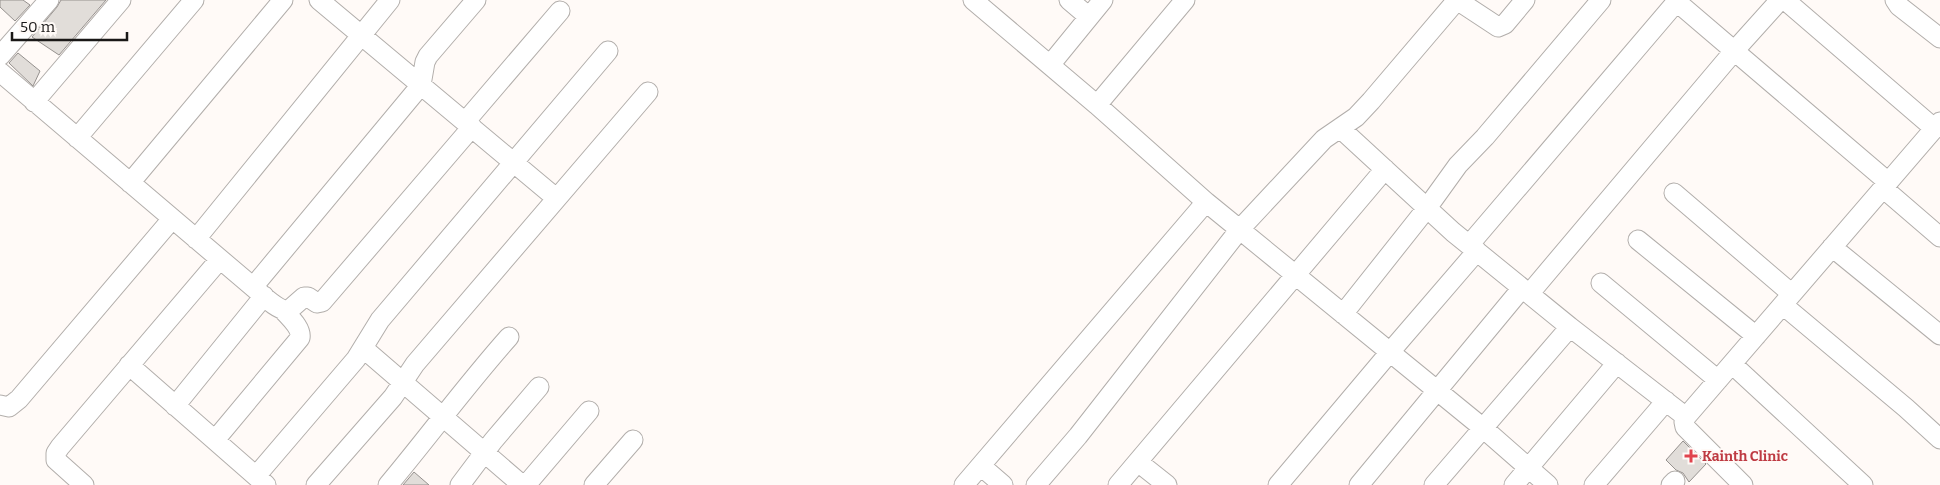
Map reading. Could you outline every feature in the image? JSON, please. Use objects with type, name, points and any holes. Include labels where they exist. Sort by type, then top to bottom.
[{"type":"street","points":[[0,56],[49,0]]},
{"type":"street","points":[[34,102],[121,0]]},
{"type":"street","points":[[77,138],[194,0]]},
{"type":"street","points":[[130,183],[283,0]]},
{"type":"street","points":[[319,0],[556,198]]},
{"type":"street","points":[[196,239],[390,0]]},
{"type":"street","points":[[175,406],[258,291],[421,85],[425,62],[428,56],[476,0]]},
{"type":"street","points":[[973,0],[1206,202],[1483,428],[1548,485]]},
{"type":"street","points":[[1070,0],[1089,17]]},
{"type":"street","points":[[1050,65],[1104,0]]},
{"type":"street","points":[[1096,105],[1185,0]]},
{"type":"street","points":[[1036,485],[1078,436],[1240,229],[1324,139],[1356,117],[1371,102],[1457,0],[1498,27],[1505,24],[1525,0]]},
{"type":"street","points":[[1343,314],[1427,208],[1466,155],[1485,137],[1601,0]]},
{"type":"street","points":[[1358,485],[1437,390],[1780,0]]},
{"type":"street","points":[[1743,485],[1685,427],[1686,417],[1937,126],[1785,0]]},
{"type":"street","points":[[1895,0],[1899,6],[1940,38]]},
{"type":"street","points":[[1278,485],[1390,352],[1473,248],[1678,1],[1886,185],[1940,237]]},
{"type":"street","points":[[283,310],[288,311],[304,297],[308,297],[317,303],[322,302],[560,11]]},
{"type":"street","points":[[129,365],[261,480],[363,348],[373,328],[608,51]]},
{"type":"street","points":[[0,72],[172,219],[283,310],[301,333],[300,338],[215,440]]},
{"type":"street","points":[[316,485],[393,397],[415,364],[648,92]]},
{"type":"street","points":[[1340,128],[1473,248],[1570,327],[1686,417]]},
{"type":"street","points":[[1118,485],[1385,169]]},
{"type":"street","points":[[1674,193],[1940,439]]},
{"type":"street","points":[[964,485],[1206,202]]},
{"type":"street","points":[[0,405],[9,407],[19,399],[172,219]]},
{"type":"street","points":[[1638,240],[1756,336]]},
{"type":"street","points":[[1832,247],[1940,335]]},
{"type":"street","points":[[84,485],[58,463],[56,453],[220,259]]},
{"type":"street","points":[[1601,283],[1718,380]]},
{"type":"street","points":[[1434,485],[1570,327]]},
{"type":"street","points":[[388,485],[444,418],[468,384],[510,337]]},
{"type":"street","points":[[363,348],[522,485]]},
{"type":"street","points":[[1514,485],[1617,363]]},
{"type":"street","points":[[1732,364],[1864,485]]},
{"type":"street","points":[[460,485],[484,452],[539,387]]},
{"type":"street","points":[[1594,485],[1666,401]]},
{"type":"street","points":[[526,485],[589,411]]},
{"type":"street","points":[[594,485],[633,440]]},
{"type":"street","points":[[1138,462],[1167,485]]},
{"type":"street","points":[[981,466],[1003,485]]},
{"type":"building","points":[[0,0],[23,0],[30,5],[15,21],[0,7]]},
{"type":"building","points":[[61,0],[106,0],[59,55],[32,37]]},
{"type":"building","points":[[18,53],[40,71],[33,86],[9,63]]},
{"type":"building","points":[[1683,441],[1706,464],[1689,482],[1683,473],[1676,470],[1666,460]]},
{"type":"building","points":[[414,472],[429,485],[403,485]]},
{"type":"place","name":"Kainth Clinic","points":[[1691,456]]}]
